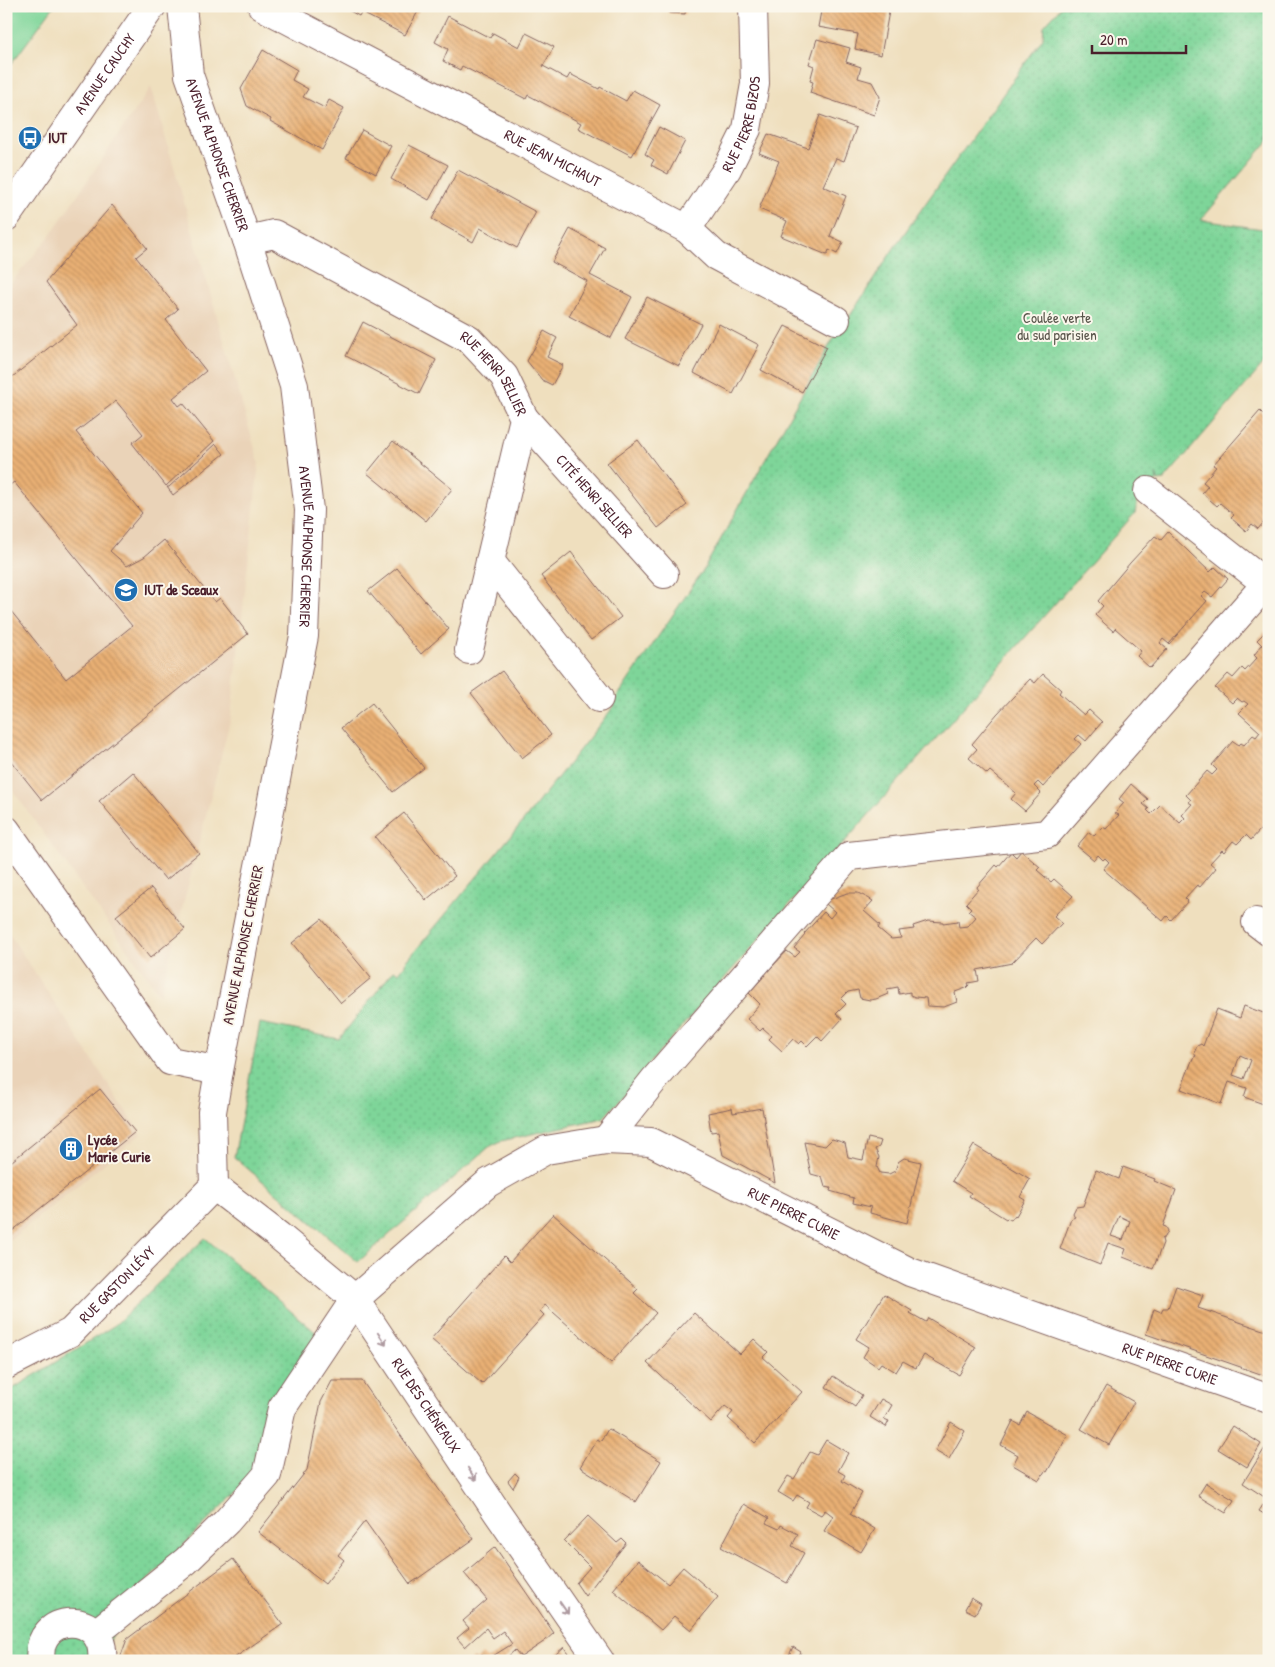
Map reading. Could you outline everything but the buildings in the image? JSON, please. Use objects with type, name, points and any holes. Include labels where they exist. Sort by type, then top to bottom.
[{"type":"street","name":"AVENUE CAUCHY","points":[[6,217],[152,6]]},
{"type":"street","name":"AVENUE ALPHONSE CHERRIER","points":[[182,6],[189,75],[247,240],[294,386],[309,510],[304,636],[218,1071],[212,1112],[214,1186]]},
{"type":"street","name":"RUE JEAN MICHAUT","points":[[262,6],[687,229],[716,256],[836,320]]},
{"type":"street","name":"RUE PIERRE BIZOS","points":[[687,229],[727,169],[747,129],[755,84],[753,6]]},
{"type":"street","name":"RUE HENRI SELLIER","points":[[247,240],[274,234],[469,339],[504,376],[524,418],[469,650]]},
{"type":"street","name":"CITÉ HENRI SELLIER","points":[[524,418],[664,574]]},
{"type":"street","points":[[606,1140],[654,1080],[849,856],[1047,834],[1268,585],[1148,491]]},
{"type":"street","points":[[490,561],[599,698]]},
{"type":"street","points":[[6,830],[170,1061],[218,1071]]},
{"type":"street","name":"RUE PIERRE CURIE","points":[[96,1633],[186,1561],[227,1521],[267,1475],[282,1408],[354,1299],[488,1183],[546,1150],[606,1140],[651,1142],[910,1272],[1269,1398]]},
{"type":"street","name":"RUE DES CHÉNEAUX","points":[[214,1186],[279,1236],[354,1299],[600,1661]]},
{"type":"street","name":"RUE GASTON LÉVY","points":[[6,1365],[71,1332],[214,1186]]},
{"type":"street","points":[[41,1661],[40,1649],[44,1638],[50,1630],[68,1622],[88,1626],[96,1633],[101,1642],[102,1661]]},
{"type":"shaded area","name":"IUT de Sceaux","points":[[151,87],[259,463],[231,717],[160,995],[6,781],[6,289],[49,237]]},
{"type":"shaded area","points":[[6,929],[141,1134],[6,1243]]},
{"type":"green space","points":[[6,6],[54,6],[6,71]]},
{"type":"green space","name":"Coulée verte du sud parisien","points":[[1062,6],[1269,6],[1269,140],[1201,220],[1269,230],[1269,358],[1164,480],[1158,481],[1156,474],[1157,480],[1143,501],[1136,502],[1135,513],[640,1074],[642,1076],[603,1118],[501,1141],[489,1147],[358,1262],[234,1157],[260,1023],[339,1039],[394,970],[399,973],[405,963],[524,820],[615,705],[613,703],[704,569],[833,339],[896,245],[1043,38],[1044,26]]},
{"type":"green space","points":[[205,1238],[320,1336],[251,1478],[141,1587],[98,1661],[6,1661],[6,1393],[115,1325]]},
{"type":"place","name":"IUT","points":[[30,138]]},
{"type":"place","name":"IUT de Sceaux","points":[[126,590]]},
{"type":"place","name":"Lycée Marie Curie","points":[[71,1149]]}]
